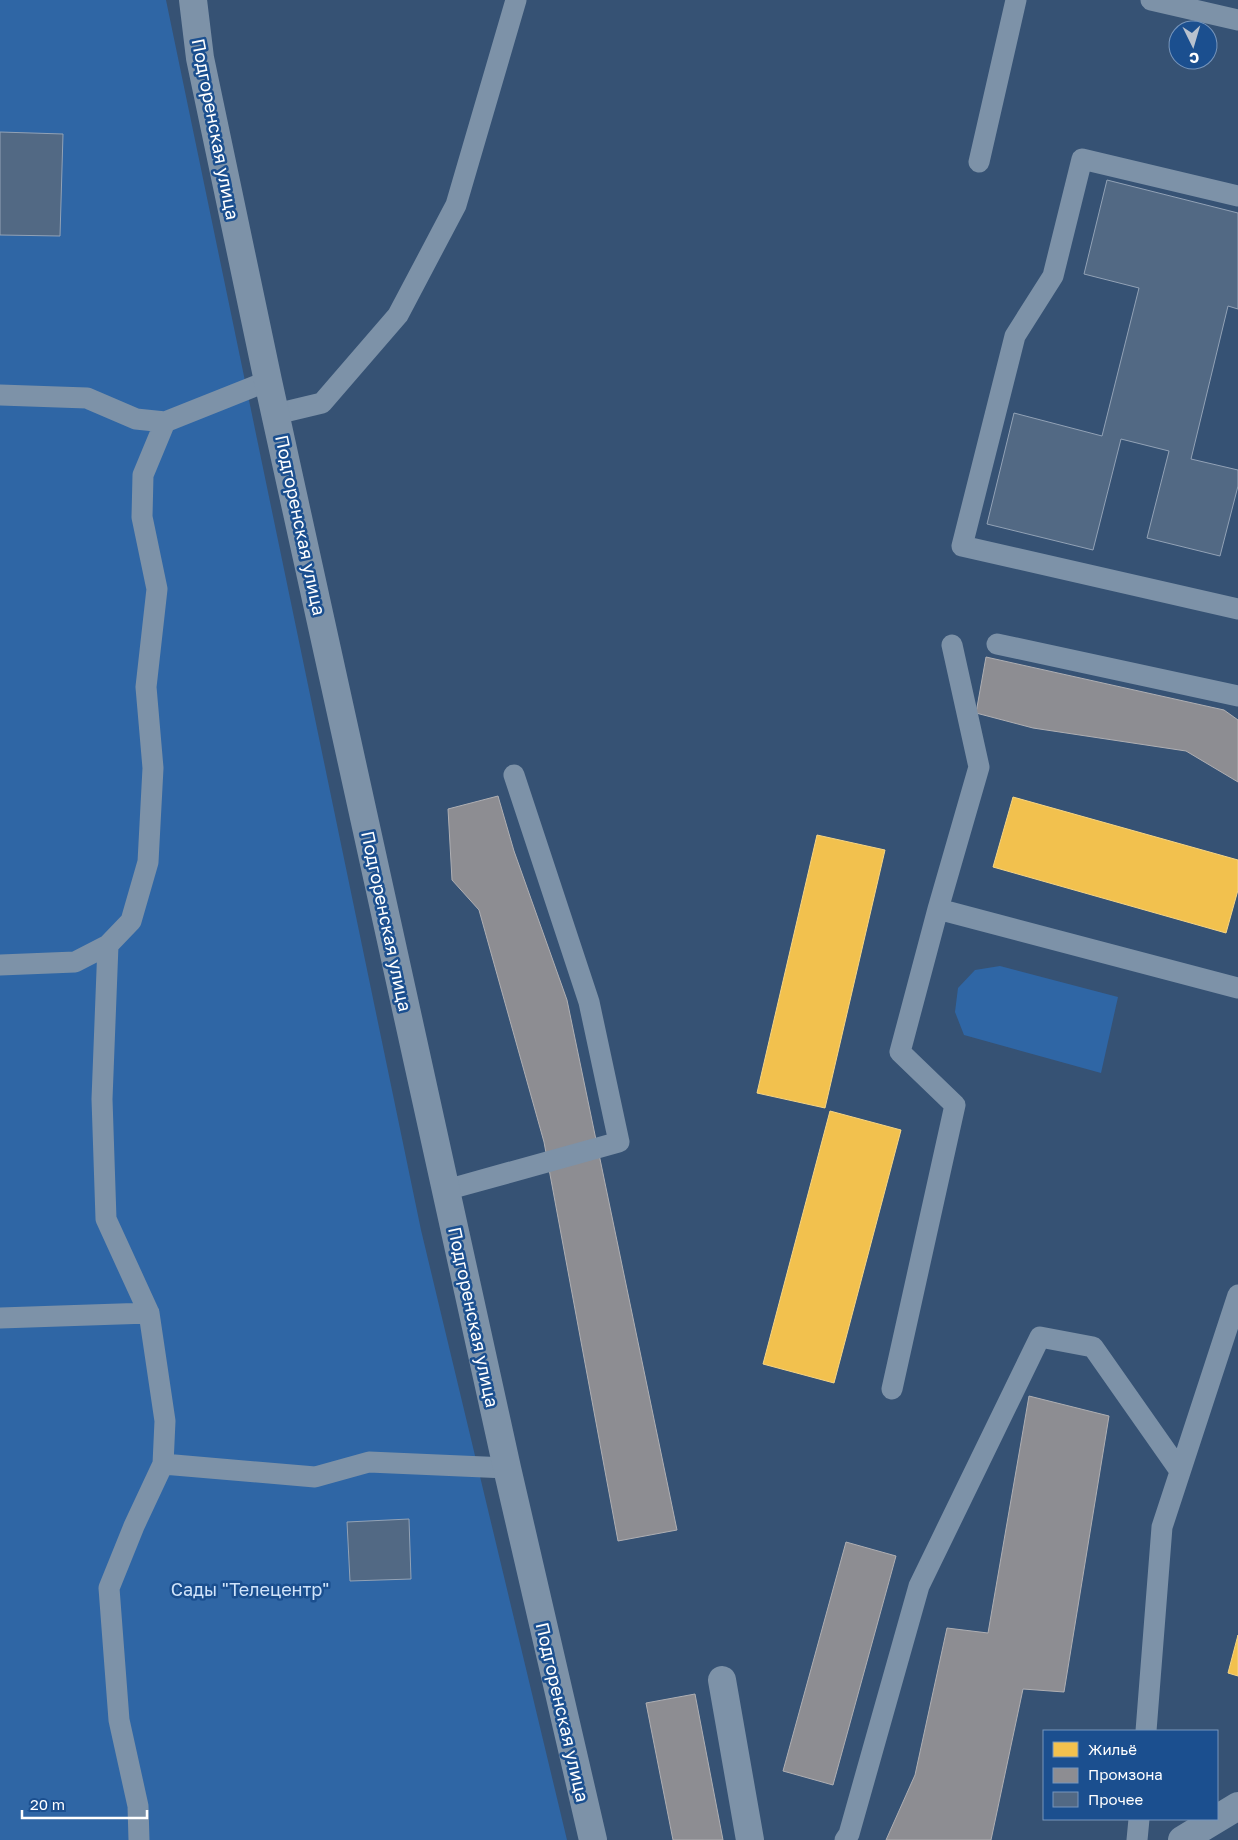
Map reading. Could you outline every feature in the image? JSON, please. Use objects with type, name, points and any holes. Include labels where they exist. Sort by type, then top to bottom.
[{"type":"street","name":"Подгоренская улица","points":[[193,0],[200,58],[268,381],[507,1468],[593,1840]]},
{"type":"street","points":[[722,1680],[750,1840]]},
{"type":"street","points":[[1218,1818],[1238,1806]]},
{"type":"street","points":[[1182,1840],[1215,1820]]},
{"type":"lane","points":[[276,414],[322,402],[398,315],[456,205],[516,0]]},
{"type":"lane","points":[[979,162],[1016,0]]},
{"type":"lane","points":[[1151,0],[1238,20]]},
{"type":"lane","points":[[1238,196],[1082,159],[1053,276],[1015,336],[962,546],[1238,610]]},
{"type":"lane","points":[[0,395],[87,398],[136,419],[165,422],[268,381]]},
{"type":"lane","points":[[0,965],[75,962],[108,945],[131,921],[148,862],[153,768],[146,688],[157,589],[142,517],[144,475],[165,422]]},
{"type":"lane","points":[[997,644],[1238,696]]},
{"type":"lane","points":[[892,1390],[955,1105],[900,1052],[938,908],[979,767],[952,645]]},
{"type":"lane","points":[[446,1190],[619,1142],[589,1002],[514,775]]},
{"type":"lane","points":[[938,908],[1238,988]]},
{"type":"lane","points":[[108,945],[102,1099],[106,1219],[149,1313],[165,1421],[163,1464],[134,1526],[110,1588],[119,1720],[138,1806],[139,1840]]},
{"type":"lane","points":[[1146,1730],[1162,1527],[1238,1295]]},
{"type":"lane","points":[[0,1318],[149,1313]]},
{"type":"lane","points":[[845,1840],[849,1834],[919,1586],[1040,1337],[1093,1347],[1180,1471]]},
{"type":"lane","points":[[163,1464],[315,1477],[369,1462],[507,1468]]},
{"type":"lane","points":[[1138,1840],[1139,1820]]},
{"type":"green space","name":"Сады \"Телецентр\"","points":[[0,0],[166,0],[421,1230],[567,1840],[0,1840]]},
{"type":"green space","points":[[1000,966],[1118,997],[1101,1073],[964,1035],[955,1012],[958,988],[975,970]]},
{"type":"building: Жильё","points":[[1013,797],[1238,860],[1238,890],[1226,933],[993,867]]},
{"type":"building: Жильё","points":[[817,835],[885,850],[825,1108],[757,1093]]},
{"type":"building: Жильё","points":[[830,1111],[901,1130],[834,1383],[763,1364]]},
{"type":"building: Жильё","points":[[1238,1635],[1238,1676],[1228,1673]]},
{"type":"building: Промзона","points":[[986,657],[1224,710],[1238,720],[1238,782],[1186,751],[1033,728],[976,713]]},
{"type":"building: Промзона","points":[[498,796],[514,851],[567,1000],[677,1530],[618,1541],[544,1142],[479,910],[452,880],[448,809]]},
{"type":"building: Промзона","points":[[1029,1396],[1109,1416],[1064,1692],[1023,1689],[991,1840],[886,1840],[915,1775],[947,1628],[988,1633]]},
{"type":"building: Промзона","points":[[846,1542],[896,1556],[833,1785],[783,1771]]},
{"type":"building: Промзона","points":[[695,1694],[723,1840],[673,1840],[646,1703]]},
{"type":"building: Прочее","points":[[0,132],[63,134],[60,236],[0,235]]},
{"type":"building: Прочее","points":[[1107,180],[1238,213],[1238,309],[1228,306],[1191,459],[1238,470],[1238,486],[1220,556],[1147,538],[1169,451],[1121,439],[1093,550],[987,524],[1014,413],[1102,436],[1139,288],[1084,274]]},
{"type":"building: Прочее","points":[[409,1519],[411,1579],[350,1581],[347,1522]]}]
